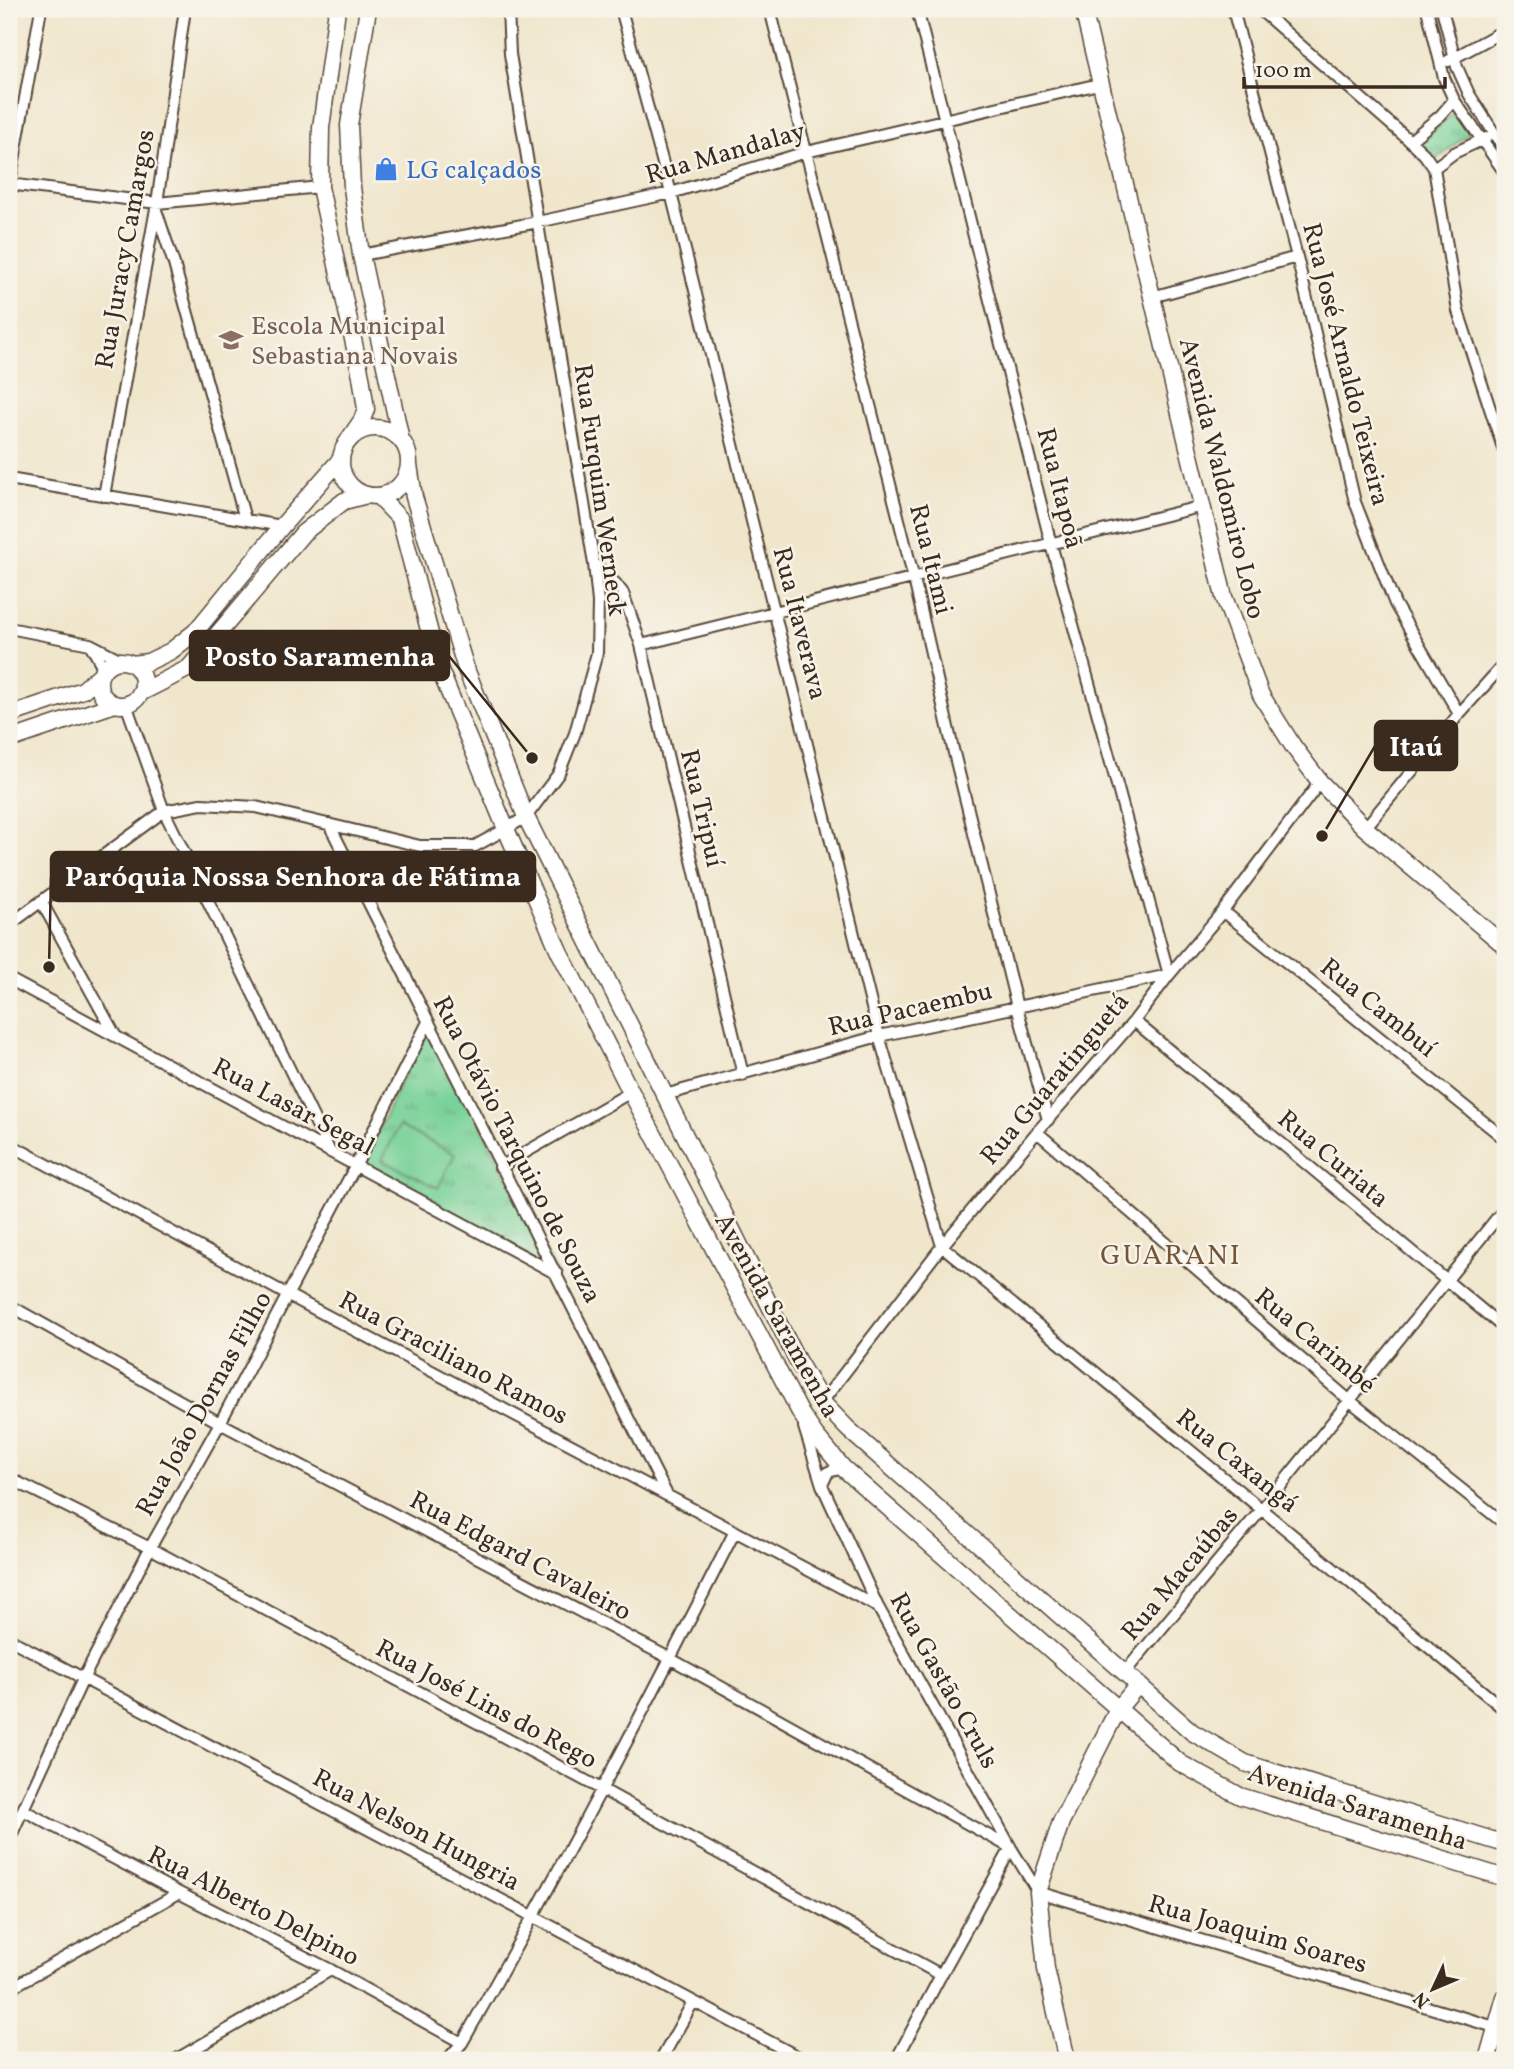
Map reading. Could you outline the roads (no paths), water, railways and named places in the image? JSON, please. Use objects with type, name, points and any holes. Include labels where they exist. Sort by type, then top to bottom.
[{"type":"main road","points":[[337,9],[321,128],[320,187],[366,409],[362,420],[342,449],[340,460],[347,483],[356,491],[373,496]]},
{"type":"main road","points":[[368,9],[349,125],[352,187],[361,255],[401,440]]},
{"type":"main road","name":"Avenida Waldomiro Lobo","points":[[1083,9],[1224,597],[1261,695],[1293,746],[1320,782],[1365,828],[1505,946]]},
{"type":"main road","points":[[9,740],[120,704],[189,668],[303,533],[344,501],[390,493],[399,486],[409,465],[406,447],[401,440],[392,432],[381,428],[369,428],[349,439]]},
{"type":"main road","points":[[9,715],[83,690],[116,662],[148,662],[171,651],[195,632],[340,460]]},
{"type":"main road","name":"Avenida Saramenha","points":[[409,465],[414,497],[466,669],[526,817],[797,1360],[822,1402],[848,1429],[1192,1732],[1244,1763],[1505,1844]]},
{"type":"main road","name":"Avenida Saramenha","points":[[373,496],[401,519],[439,668],[559,951],[801,1414],[816,1436],[843,1468],[1180,1763],[1240,1797],[1505,1878]]},
{"type":"main road","points":[[127,663],[141,674],[140,694]]},
{"type":"main road","points":[[103,671],[99,681],[103,695],[120,704]]},
{"type":"main road","points":[[1071,2059],[1046,1969],[1038,1892],[1061,1822],[1118,1709],[1138,1685]]},
{"type":"main road","points":[[1487,2060],[1501,2029],[1505,1997]]},
{"type":"street","points":[[41,9],[9,185],[156,206],[320,187]]},
{"type":"street","name":"Rua Juracy Camargos","points":[[104,496],[156,206],[185,9]]},
{"type":"street","name":"Rua Furquim Werneck","points":[[9,925],[164,811],[201,804],[256,807],[420,846],[475,846],[526,817],[559,773],[576,733],[597,653],[597,603],[594,564],[510,54],[508,9]]},
{"type":"street","name":"Rua Itaverava","points":[[621,9],[671,193],[879,1036],[942,1246]]},
{"type":"street","name":"Rua Itami","points":[[770,9],[914,579],[1017,1007],[1048,1120]]},
{"type":"street","name":"Rua Itapoã","points":[[917,9],[1051,544],[1169,975]]},
{"type":"street","name":"Rua José Arnaldo Teixeira","points":[[1233,9],[1297,257],[1354,502],[1395,604],[1459,714]]},
{"type":"street","points":[[1259,9],[1410,141],[1434,168],[1458,311],[1505,454]]},
{"type":"street","points":[[1427,9],[1444,78],[1454,100],[1505,173]]},
{"type":"street","points":[[1442,9],[1454,57],[1469,94],[1505,150]]},
{"type":"street","points":[[1441,67],[1454,57],[1505,30]]},
{"type":"street","name":"Rua Mandalay","points":[[361,255],[538,222],[671,193],[806,152],[1100,84]]},
{"type":"street","points":[[1410,141],[1441,115],[1454,100]]},
{"type":"street","points":[[1434,168],[1454,153],[1483,141],[1494,133]]},
{"type":"street","points":[[156,206],[245,519]]},
{"type":"street","points":[[1152,297],[1297,257]]},
{"type":"street","points":[[9,479],[282,526]]},
{"type":"street","points":[[641,645],[1203,506]]},
{"type":"street","name":"Rua Tripuí","points":[[594,564],[623,593],[641,645],[743,1075]]},
{"type":"street","points":[[9,628],[90,644],[127,663]]},
{"type":"street","points":[[90,644],[103,671]]},
{"type":"street","points":[[1365,828],[1505,663]]},
{"type":"street","points":[[189,668],[223,664],[439,668]]},
{"type":"street","points":[[120,704],[164,811],[330,1152]]},
{"type":"street","name":"Rua Guaratinguetá","points":[[822,1402],[942,1246],[1134,1021],[1223,911],[1320,782]]},
{"type":"street","name":"Rua Otávio Tarquino de Souza","points":[[329,824],[667,1494]]},
{"type":"street","points":[[41,901],[114,1035]]},
{"type":"street","name":"Rua Cambuí","points":[[1223,911],[1505,1139]]},
{"type":"street","name":"Rua Pacaembu","points":[[665,1095],[879,1036],[1169,975]]},
{"type":"street","name":"Rua Lasar Segal","points":[[9,979],[557,1274]]},
{"type":"street","name":"Rua Curiata","points":[[1134,1021],[1505,1329]]},
{"type":"street","name":"Rua João Dornas Filho","points":[[9,1840],[83,1679],[150,1548],[288,1295],[428,1022]]},
{"type":"street","points":[[500,1167],[631,1092]]},
{"type":"street","name":"Rua Carimbé","points":[[1037,1132],[1349,1400],[1505,1524]]},
{"type":"street","name":"Rua Graciliano Ramos","points":[[9,1144],[878,1607]]},
{"type":"street","name":"Rua Macaúbas","points":[[1124,1673],[1262,1509],[1505,1208]]},
{"type":"street","name":"Rua Caxangá","points":[[942,1246],[1505,1710]]},
{"type":"street","name":"Rua Edgard Cavaleiro","points":[[9,1305],[220,1423],[671,1660],[1011,1848]]},
{"type":"street","name":"Rua Gastão Cruls","points":[[801,1414],[822,1485],[878,1607],[1038,1892]]},
{"type":"street","points":[[822,1485],[828,1472],[843,1468]]},
{"type":"street","name":"Rua José Lins do Rego","points":[[9,1478],[150,1548],[603,1790],[941,1975]]},
{"type":"street","points":[[447,2060],[462,2043],[534,1917],[671,1660],[735,1531]]},
{"type":"street","name":"Rua Nelson Hungria","points":[[9,1639],[804,2060]]},
{"type":"street","name":"Rua Alberto Delpino","points":[[23,1810],[331,1970],[462,2043]]},
{"type":"street","points":[[896,2060],[1011,1848]]},
{"type":"street","name":"Rua Joaquim Soares","points":[[1038,1892],[1501,2029]]},
{"type":"street","points":[[9,1989],[179,1893]]},
{"type":"street","points":[[175,2060],[331,1970]]},
{"type":"street","points":[[661,2060],[693,2001]]},
{"type":"place","name":"LG calçados","points":[[386,169]]},
{"type":"place","name":"Escola Municipal Sebastiana Novais","points":[[231,340]]},
{"type":"place","name":"Posto Saramenha","points":[[532,758]]},
{"type":"place","name":"Itaú","points":[[1322,836]]},
{"type":"place","name":"Paróquia Nossa Senhora de Fátima","points":[[49,967]]},
{"type":"district","name":"GUARANI","points":[[1171,1254]]}]
